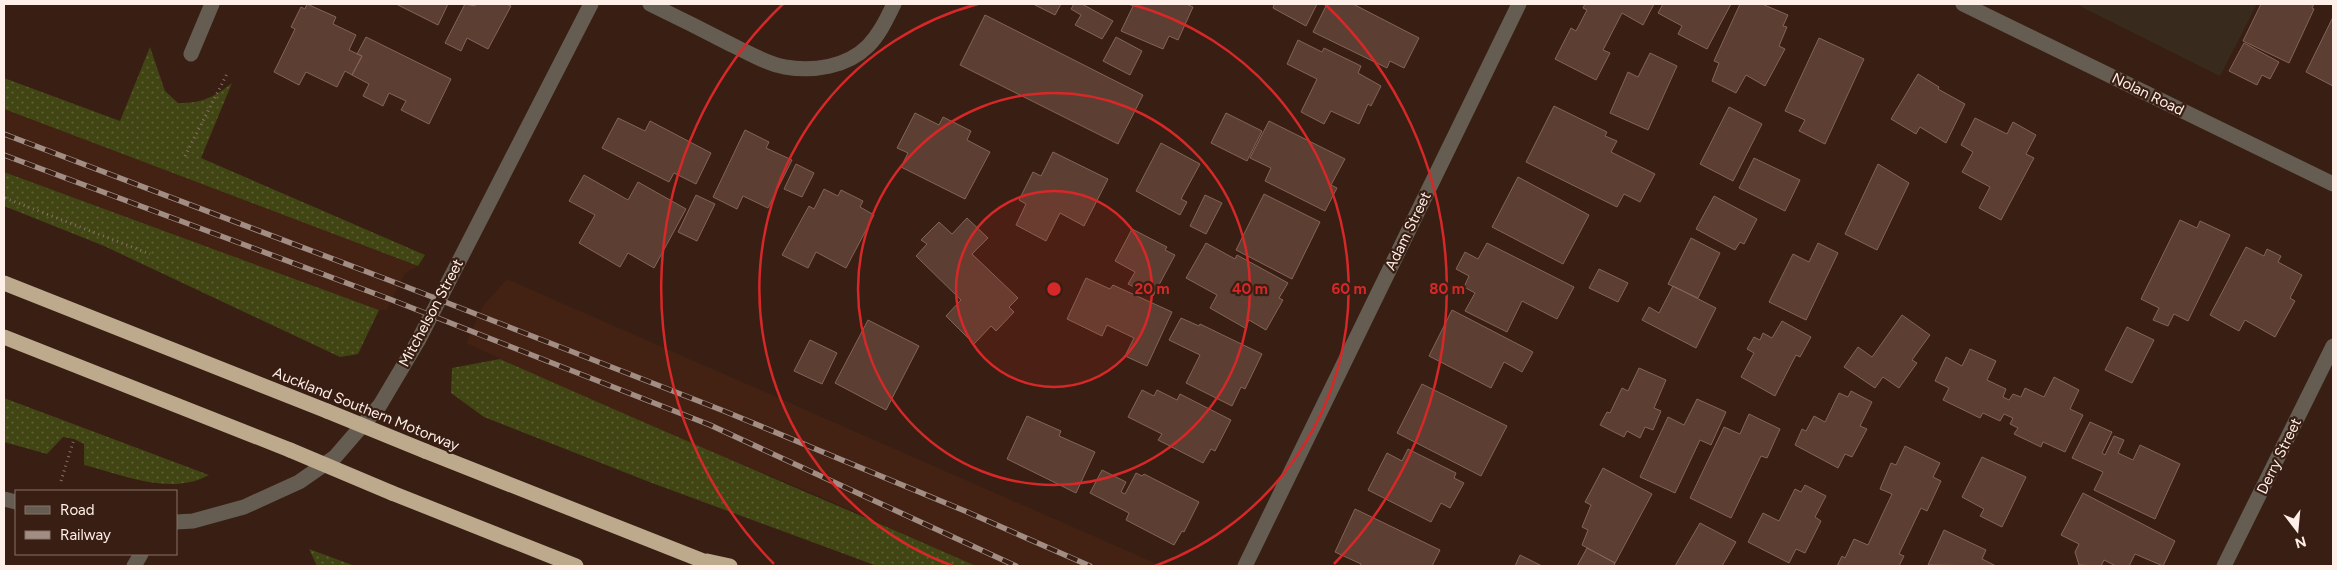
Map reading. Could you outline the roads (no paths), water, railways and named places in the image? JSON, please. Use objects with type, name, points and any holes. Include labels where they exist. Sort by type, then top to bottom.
[{"type":"highway","name":"Auckland Southern Motorway","points":[[4,283],[716,566]]},
{"type":"highway","points":[[4,336],[576,566]]},
{"type":"highway","points":[[695,558],[730,566]]},
{"type":"street","points":[[191,54],[212,4]]},
{"type":"street","name":"Mitchelson Street","points":[[178,522],[193,521],[244,507],[299,482],[335,456],[380,405],[418,341],[590,4]]},
{"type":"street","points":[[650,4],[759,58],[784,67],[806,69],[830,66],[848,59],[868,47],[881,29],[894,4]]},
{"type":"street","name":"Adam Street","points":[[1244,566],[1519,4]]},
{"type":"street","name":"Nolan Road","points":[[1963,4],[2333,184]]},
{"type":"street","name":"Derry Street","points":[[2224,566],[2333,346]]},
{"type":"street","points":[[134,566],[140,555]]},
{"type":"railway","points":[[4,134],[399,284],[724,411],[965,511],[1090,566]]},
{"type":"railway","points":[[4,155],[392,300],[710,425],[1016,566]]}]
